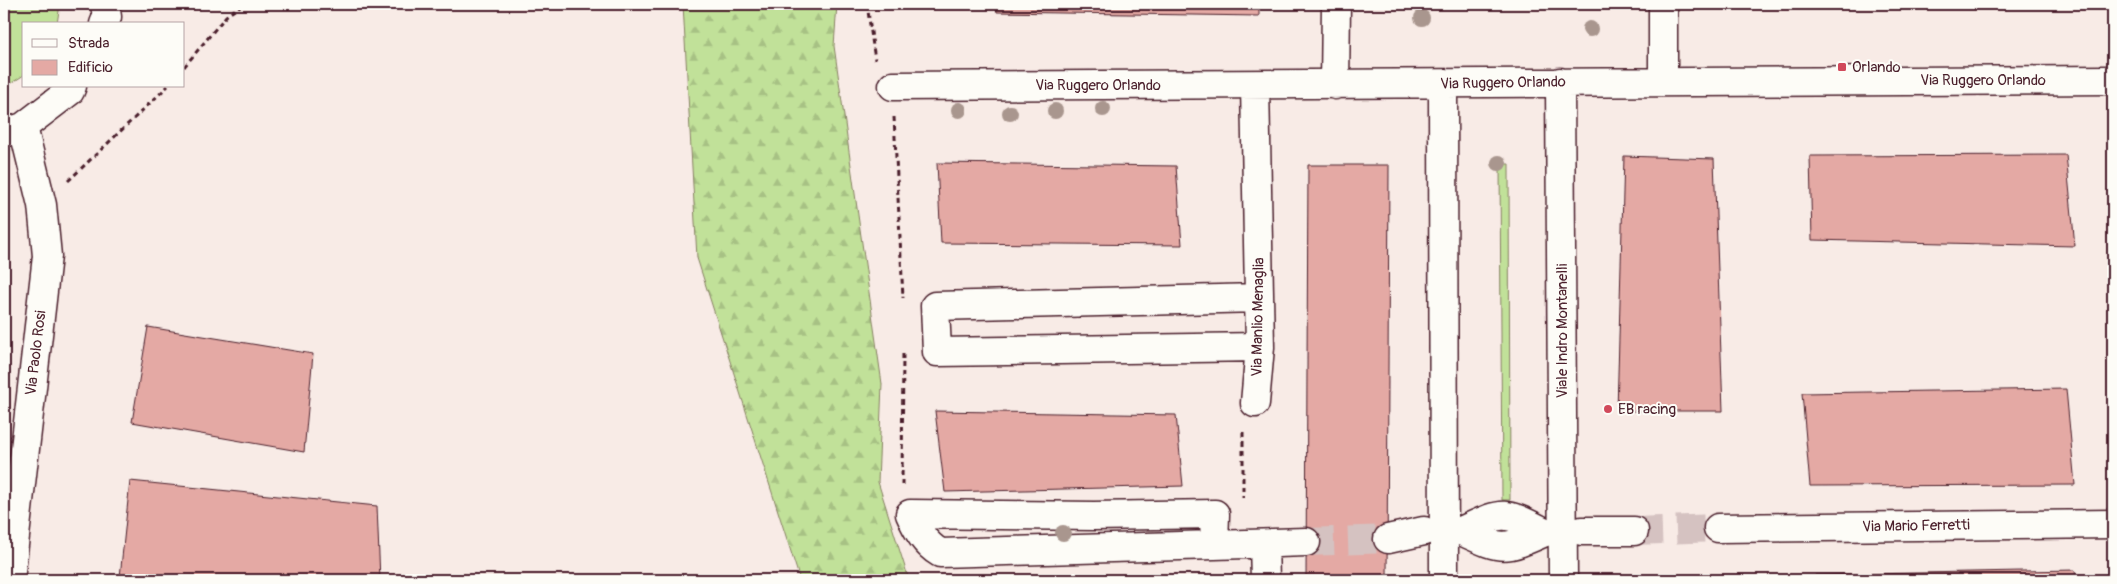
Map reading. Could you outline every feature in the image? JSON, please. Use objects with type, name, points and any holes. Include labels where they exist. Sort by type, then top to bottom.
[{"type":"street","points":[[105,4],[107,17],[105,22]]},
{"type":"street","points":[[1335,84],[1336,4]]},
{"type":"street","points":[[1662,81],[1663,4]]},
{"type":"street","name":"Via Ruggero Orlando","points":[[893,86],[2113,80]]},
{"type":"street","name":"Viale Indro Montanelli","points":[[1560,82],[1563,580]]},
{"type":"street","points":[[1443,84],[1444,580]]},
{"type":"street","name":"Via Manlio Menaglia","points":[[1255,85],[1260,347],[1255,403]]},
{"type":"street","points":[[14,130],[70,91],[71,88]]},
{"type":"street","name":"Via Paolo Rosi","points":[[10,580],[47,256],[42,205],[14,130]]},
{"type":"street","points":[[1259,298],[935,306],[937,352],[1260,347]]},
{"type":"street","points":[[1214,545],[1215,514],[1094,516],[910,514],[917,530],[931,547],[940,553],[1093,550],[1306,542]]},
{"type":"street","points":[[1002,515],[1002,552]]},
{"type":"street","points":[[1093,550],[1094,516]]},
{"type":"street","name":"Via Mario Ferretti","points":[[1718,528],[2113,524]]},
{"type":"street","points":[[1582,531],[1634,530]]},
{"type":"street","points":[[1388,539],[1424,531]]},
{"type":"street","points":[[1254,544],[1265,580]]},
{"type":"path","points":[[185,66],[226,16],[243,4]]},
{"type":"path","points":[[867,4],[877,70],[893,86],[903,301]]},
{"type":"path","points":[[42,205],[166,88]]},
{"type":"path","points":[[903,344],[902,492],[903,511],[910,514]]},
{"type":"path","points":[[1254,544],[1243,416],[1255,403]]},
{"type":"green space","points":[[4,4],[60,4],[57,22],[22,22],[22,76],[4,88]]},
{"type":"green space","points":[[683,4],[837,4],[834,46],[882,384],[878,482],[909,580],[800,580],[697,258]]},
{"type":"green space","points":[[1500,164],[1509,164],[1510,500],[1502,500]]},
{"type":"building","points":[[996,4],[1259,4],[1259,16],[997,12]]},
{"type":"building","points":[[2066,155],[2075,246],[1812,240],[1810,156]]},
{"type":"building","points":[[1624,156],[1714,159],[1723,411],[1617,411]]},
{"type":"building","points":[[937,163],[1176,166],[1182,245],[941,243]]},
{"type":"building","points":[[1308,165],[1389,165],[1387,580],[1306,580]]},
{"type":"building","points":[[148,327],[313,354],[304,452],[132,422]]},
{"type":"building","points":[[2066,389],[2075,485],[1810,486],[1802,393]]},
{"type":"building","points":[[935,411],[1176,415],[1183,486],[945,492]]},
{"type":"building","points":[[130,481],[377,506],[380,580],[146,580],[120,577]]},
{"type":"building","points":[[2075,570],[2076,580],[1814,580],[1815,575]]},
{"type":"building","points":[[1177,578],[1177,580],[1047,580]]},
{"type":"tunnel","points":[[1634,531],[1718,528]]},
{"type":"tunnel","points":[[1306,542],[1388,539]]},
{"type":"place","name":"Orlando","points":[[1842,67]]},
{"type":"place","name":"EB racing","points":[[1608,409]]}]
